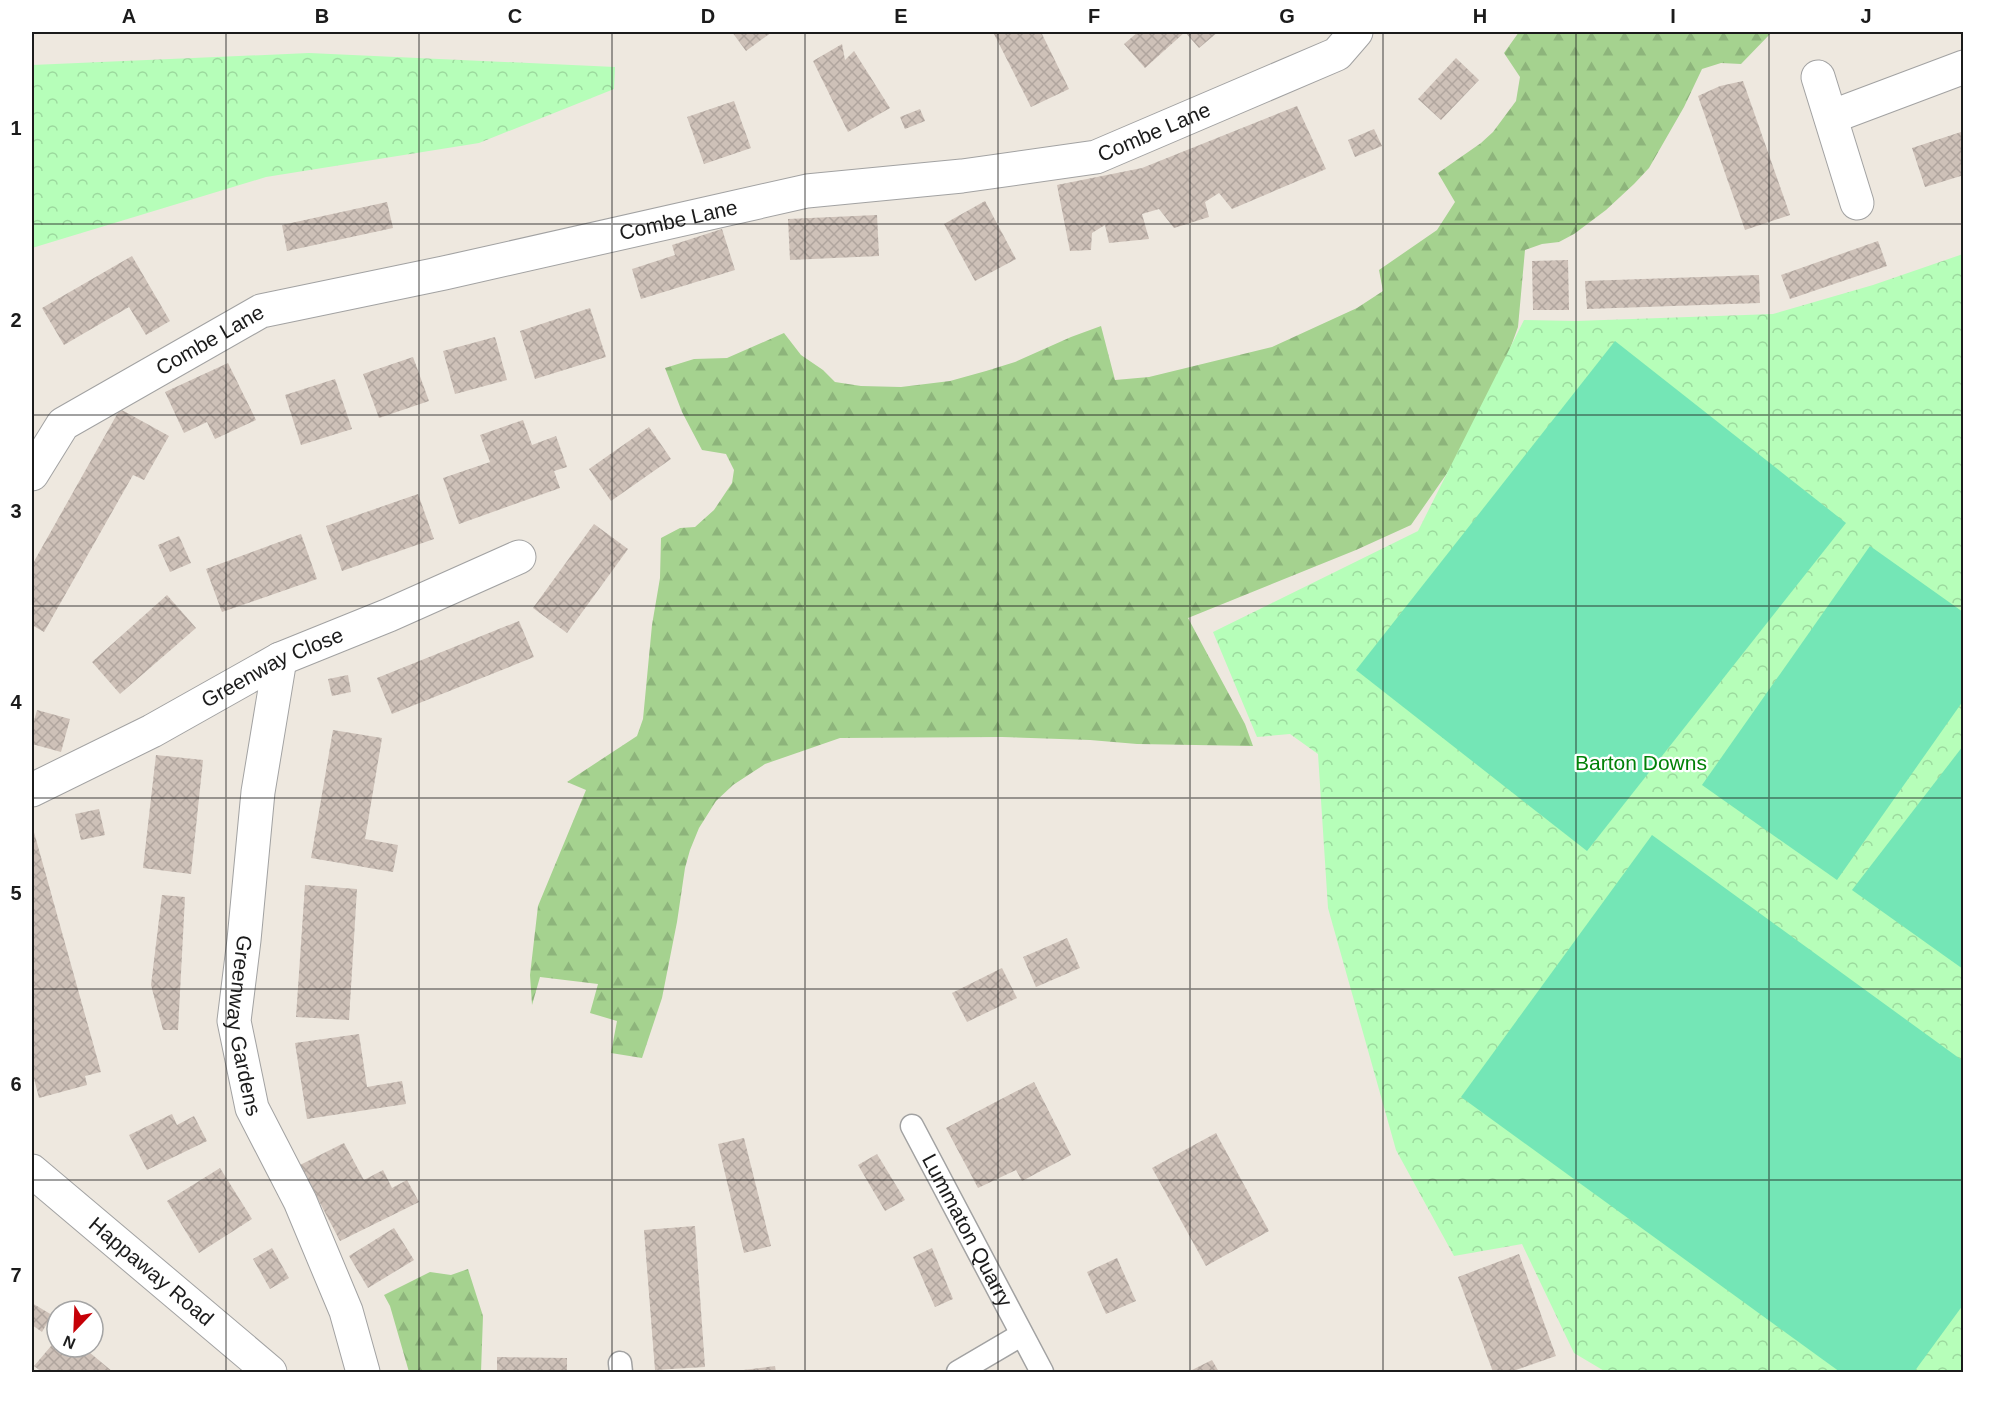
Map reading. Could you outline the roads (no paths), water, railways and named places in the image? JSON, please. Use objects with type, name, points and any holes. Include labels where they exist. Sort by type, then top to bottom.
[{"type":"street","name":"Combe Lane","points":[[32,474],[63,424],[261,311],[444,273],[807,191],[962,176],[1096,157],[1337,54],[1356,32]]},
{"type":"street","points":[[1831,117],[1964,67]]},
{"type":"street","points":[[1818,77],[1857,203]]},
{"type":"street","name":"Greenway Close","points":[[32,790],[152,731],[279,658],[389,615],[519,557]]},
{"type":"street","name":"Greenway Gardens","points":[[279,658],[258,792],[234,1021],[252,1108],[300,1201],[346,1311],[363,1372]]},
{"type":"street","name":"Happaway Road","points":[[32,1172],[270,1372]]},
{"type":"lane","name":"Lummaton Quarry","points":[[912,1126],[1042,1372]]},
{"type":"lane","points":[[958,1372],[1021,1335]]},
{"type":"park label","name":"Barton Downs","points":[[1641,763]]}]
